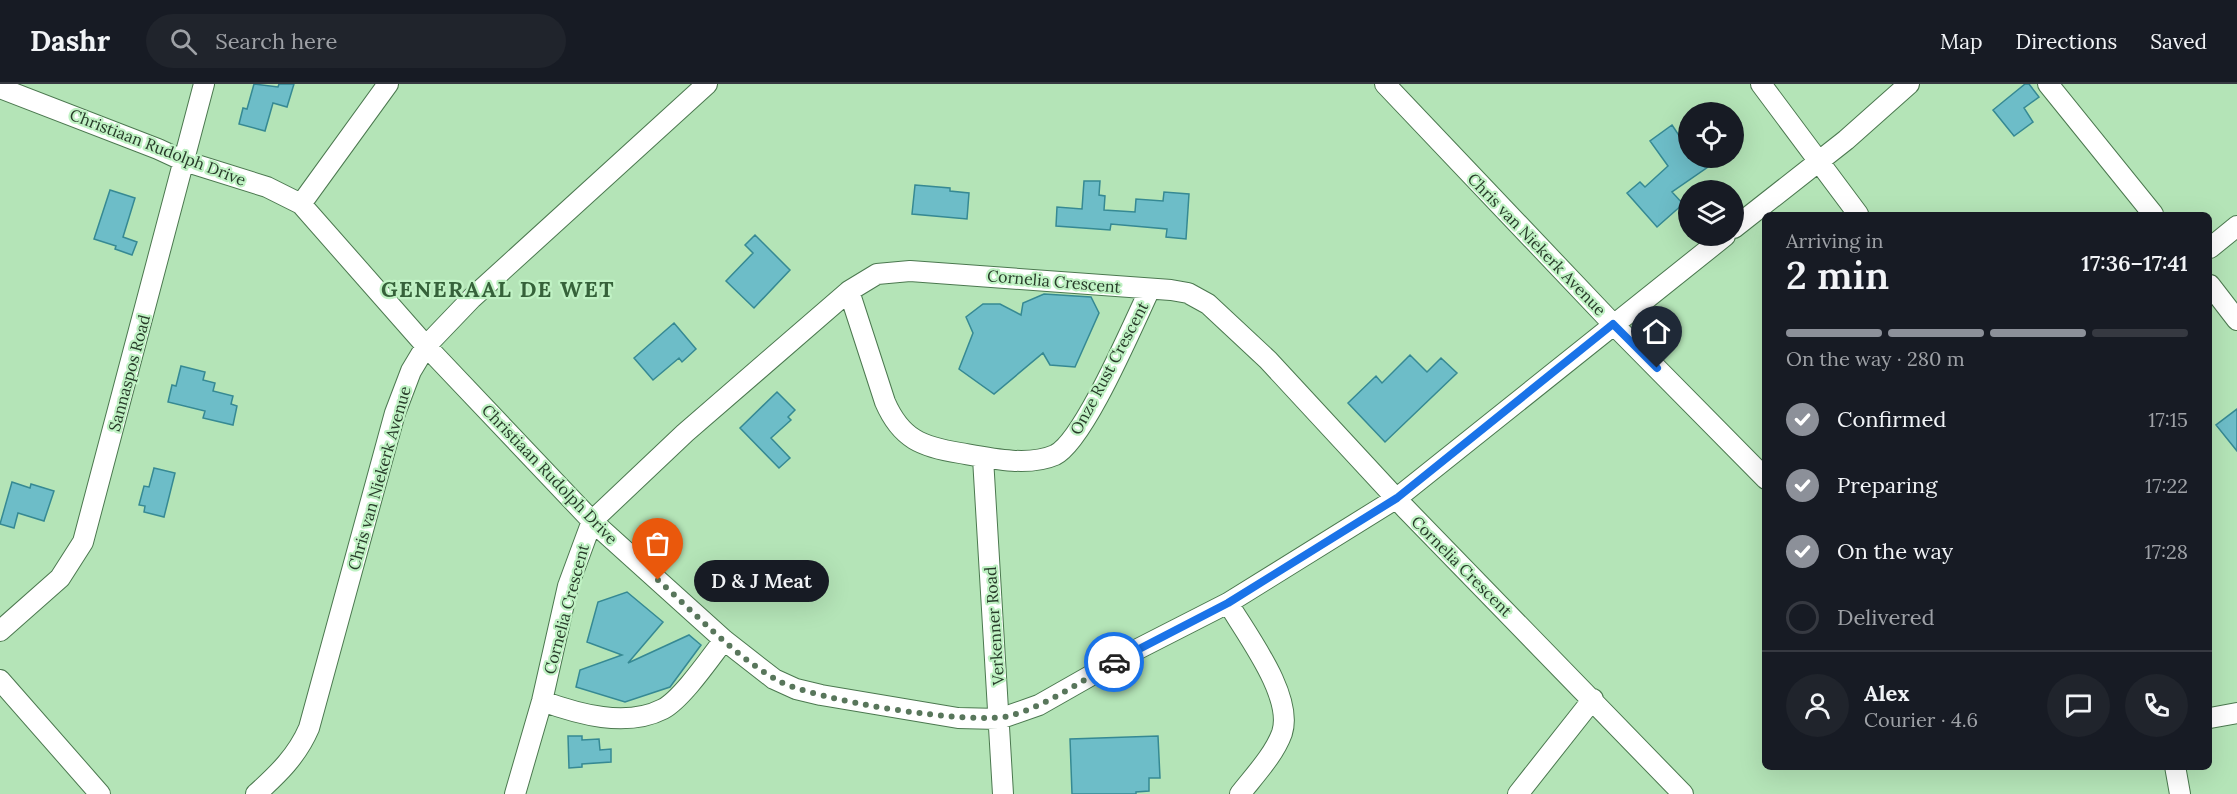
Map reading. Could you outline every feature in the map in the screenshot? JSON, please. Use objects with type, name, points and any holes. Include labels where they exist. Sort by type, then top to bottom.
[{"type":"street","name":"Sannaspos Road","points":[[0,631],[60,578],[83,542],[204,84]]},
{"type":"street","points":[[301,204],[388,84]]},
{"type":"street","name":"Chris van Niekerk Avenue","points":[[256,794],[291,759],[301,746],[309,728],[395,413],[411,371],[426,346],[472,298],[707,84]]},
{"type":"street","name":"Chris van Niekerk Avenue","points":[[1385,84],[1613,324],[1762,475]]},
{"type":"street","points":[[1761,84],[1856,212]]},
{"type":"street","points":[[1744,220],[1819,162],[1909,84]]},
{"type":"street","points":[[2048,84],[2151,212]]},
{"type":"street","name":"Christiaan Rudolph Drive","points":[[0,88],[158,148],[184,161],[267,187],[301,204],[426,346],[592,521],[724,640],[774,679],[796,689],[958,718],[999,719],[1039,705],[1134,651],[1228,603],[1397,498],[1712,246]]},
{"type":"street","points":[[2212,246],[2237,226]]},
{"type":"street","name":"Cornelia Crescent","points":[[515,794],[542,701],[568,586],[592,521],[685,433],[849,291],[877,274],[897,271],[1188,293],[1208,304],[1268,360],[1397,498],[1683,794]]},
{"type":"street","points":[[2212,288],[2237,320]]},
{"type":"street","name":"Onze Rust Crescent","points":[[849,291],[885,402],[899,427],[918,443],[940,450],[983,458],[1043,459],[1058,453],[1067,446],[1091,408],[1150,289]]},
{"type":"street","name":"Verkenner Road","points":[[983,458],[1003,794]]},
{"type":"street","points":[[1228,603],[1272,677],[1284,710],[1281,734],[1269,756],[1240,794]]},
{"type":"street","points":[[542,701],[567,711],[603,717],[633,717],[664,709],[687,686],[724,640]]},
{"type":"street","points":[[0,680],[100,794]]},
{"type":"street","points":[[1518,794],[1593,699]]},
{"type":"street","points":[[2212,718],[2237,713]]},
{"type":"street","points":[[2176,770],[2180,794]]},
{"type":"building","points":[[254,84],[278,87],[279,84],[294,84],[287,107],[273,103],[265,131],[239,124],[243,108],[247,109]]},
{"type":"building","points":[[2025,84],[2029,84],[2039,97],[2024,108],[2033,122],[2014,136],[1993,110]]},
{"type":"building","points":[[1672,125],[1678,134],[1678,168],[1707,168],[1689,180],[1678,180],[1678,188],[1672,192],[1678,199],[1678,208],[1657,227],[1627,193],[1640,182],[1645,187],[1668,166],[1650,141]]},
{"type":"building","points":[[1084,181],[1100,181],[1099,195],[1105,196],[1104,210],[1135,212],[1136,199],[1163,201],[1164,192],[1189,194],[1186,239],[1166,237],[1167,229],[1111,224],[1110,230],[1056,226],[1057,207],[1082,209]]},
{"type":"building","points":[[915,185],[950,188],[950,191],[969,193],[967,219],[912,214]]},
{"type":"building","points":[[110,190],[135,198],[123,237],[137,242],[132,255],[115,249],[116,246],[94,239]]},
{"type":"building","points":[[755,235],[790,270],[754,308],[726,281],[753,253],[745,245]]},
{"type":"building","points":[[1044,294],[1091,297],[1099,313],[1075,367],[1050,365],[1043,353],[994,394],[959,369],[973,333],[966,317],[983,304],[1000,304],[1021,315],[1023,303]]},
{"type":"building","points":[[674,323],[696,349],[682,362],[679,358],[653,380],[634,358]]},
{"type":"building","points":[[1410,355],[1427,372],[1441,358],[1457,373],[1385,442],[1348,403],[1376,376],[1382,383]]},
{"type":"building","points":[[181,366],[205,372],[203,380],[215,383],[213,391],[233,396],[231,404],[237,406],[233,425],[203,418],[205,411],[168,402],[172,385],[176,386]]},
{"type":"building","points":[[777,392],[795,410],[788,417],[791,420],[771,438],[790,458],[779,468],[740,428]]},
{"type":"building","points":[[2237,409],[2237,451],[2216,425]]},
{"type":"building","points":[[154,468],[175,473],[164,517],[144,512],[145,506],[139,505],[144,486],[149,487]]},
{"type":"building","points":[[12,482],[30,488],[31,484],[54,491],[44,521],[18,513],[14,528],[0,524]]},
{"type":"building","points":[[627,592],[663,622],[628,663],[689,635],[701,645],[670,687],[625,702],[576,687],[580,670],[622,655],[587,642],[598,602]]},
{"type":"building","points":[[568,736],[582,736],[582,740],[599,739],[600,750],[611,749],[611,762],[582,764],[582,767],[569,768]]},
{"type":"building","points":[[1158,736],[1160,778],[1149,778],[1149,791],[1136,792],[1136,794],[1072,794],[1070,739]]},
{"type":"way so far","points":[[658,580],[724,640],[774,679],[796,689],[840,699],[958,718],[999,719],[1039,705],[1114,662]]},
{"type":"place","name":"D & J Meat","points":[[658,580]]},
{"type":"district","name":"GENERAAL DE WET","points":[[498,289]]},
{"type":"route","points":[[1114,662],[1228,603],[1397,498],[1613,324],[1657,368]]}]
